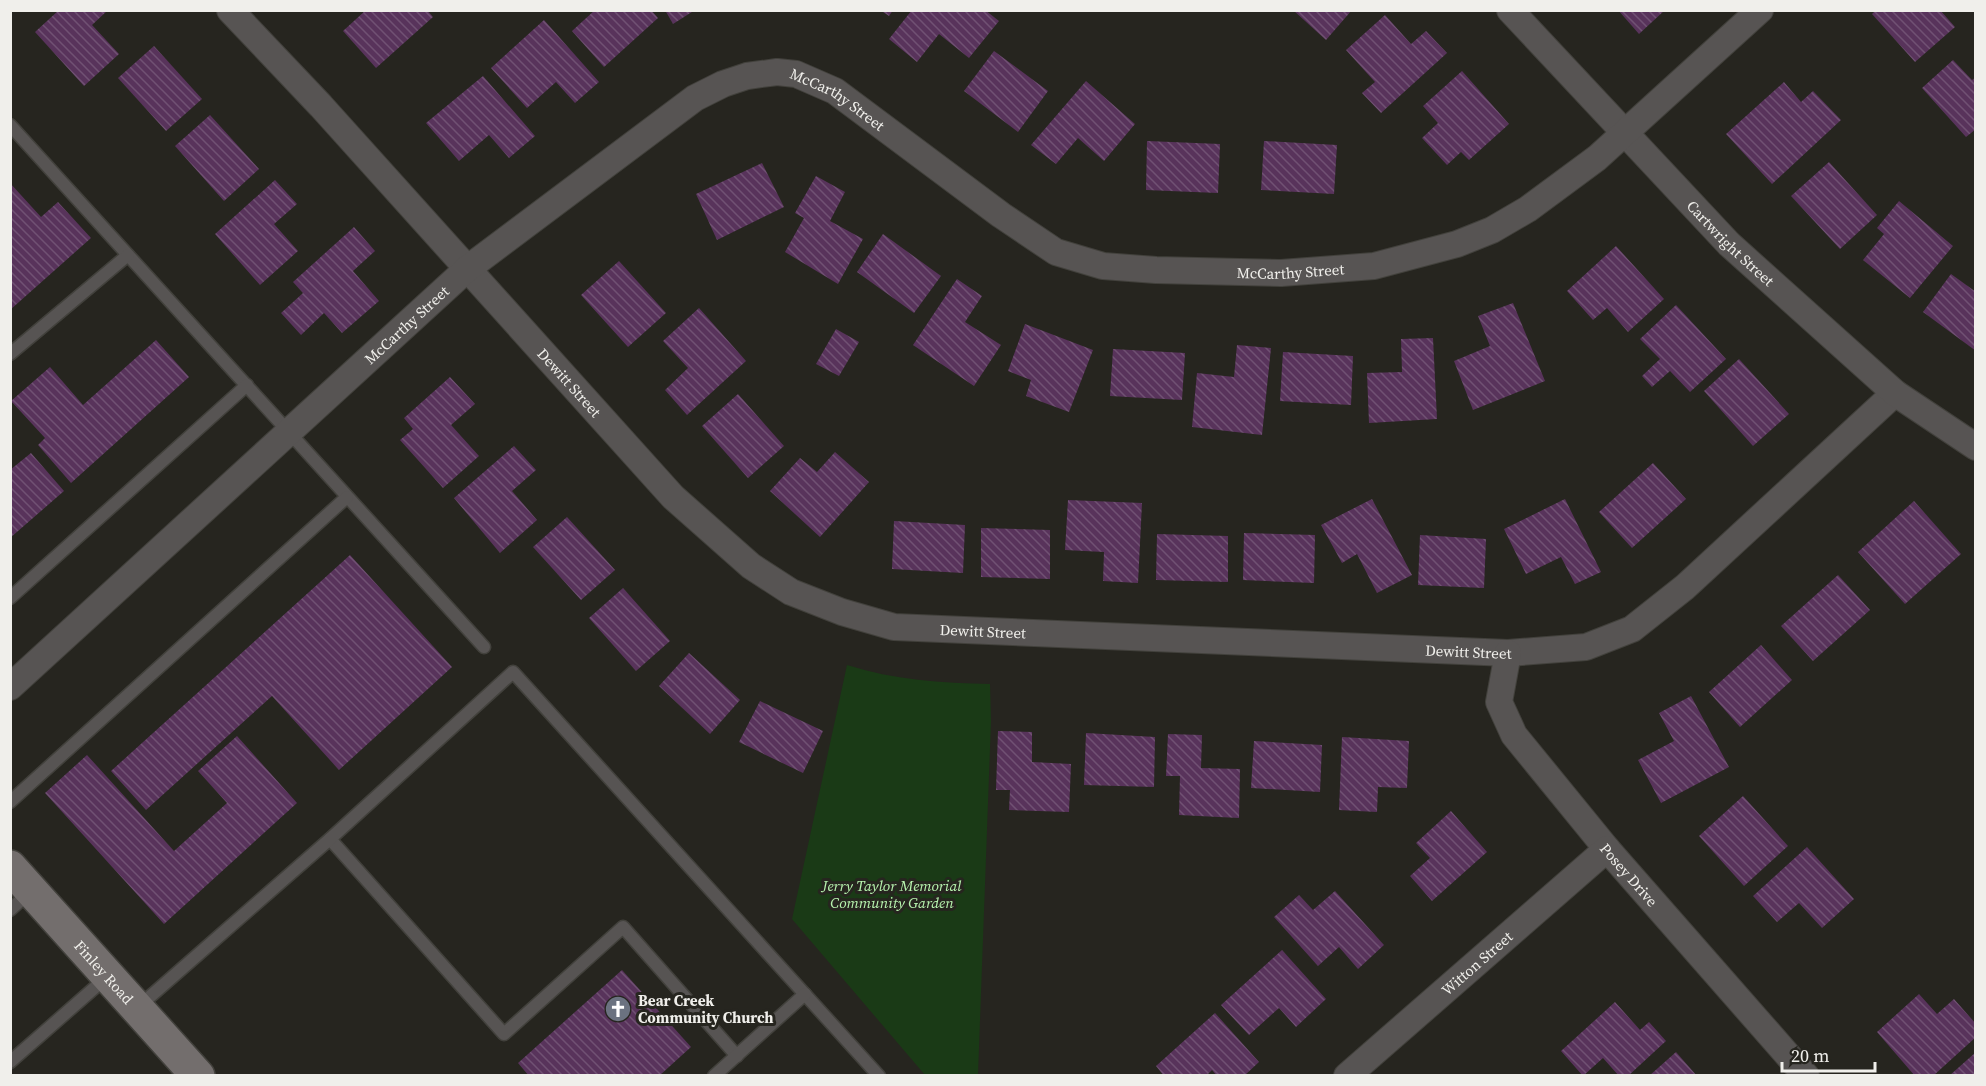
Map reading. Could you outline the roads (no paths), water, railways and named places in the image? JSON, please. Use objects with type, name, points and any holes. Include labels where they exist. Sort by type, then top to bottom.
[{"type":"street","name":"Dewitt Street","points":[[230,10],[321,106],[673,497],[751,566],[791,592],[842,612],[894,627],[1508,653],[1586,647],[1632,629],[1685,587],[1894,393]]},
{"type":"street","name":"Cartwright Street","points":[[1510,10],[1729,244],[1894,393],[1976,447]]},
{"type":"street","name":"McCarthy Street","points":[[10,687],[467,269],[694,98],[723,84],[747,76],[777,72],[796,74],[835,91],[1001,215],[1056,252],[1103,266],[1156,270],[1281,273],[1374,266],[1457,244],[1492,230],[1528,209],[1597,158],[1760,10]]},
{"type":"street","name":"Posey Drive","points":[[1508,653],[1499,702],[1514,735],[1607,849],[1806,1076]]},
{"type":"street","name":"Witton Street","points":[[1347,1076],[1607,849]]},
{"type":"street","name":"Finley Road","points":[[18,889],[109,976],[198,1076]]},
{"type":"lane","points":[[10,125],[484,647]]},
{"type":"lane","points":[[10,354],[128,255]]},
{"type":"lane","points":[[10,598],[247,385]]},
{"type":"lane","points":[[10,802],[347,497]]},
{"type":"lane","points":[[136,1008],[330,839],[513,672],[879,1076]]},
{"type":"lane","points":[[330,839],[504,1034],[622,927],[737,1056]]},
{"type":"lane","points":[[10,1062],[109,976]]},
{"type":"lane","points":[[714,1076],[805,994]]},
{"type":"place","name":"Bear Creek Community Church","points":[[618,1009]]},
{"type":"park label","name":"Jerry Taylor Memorial Community Garden","points":[[892,894]]}]
